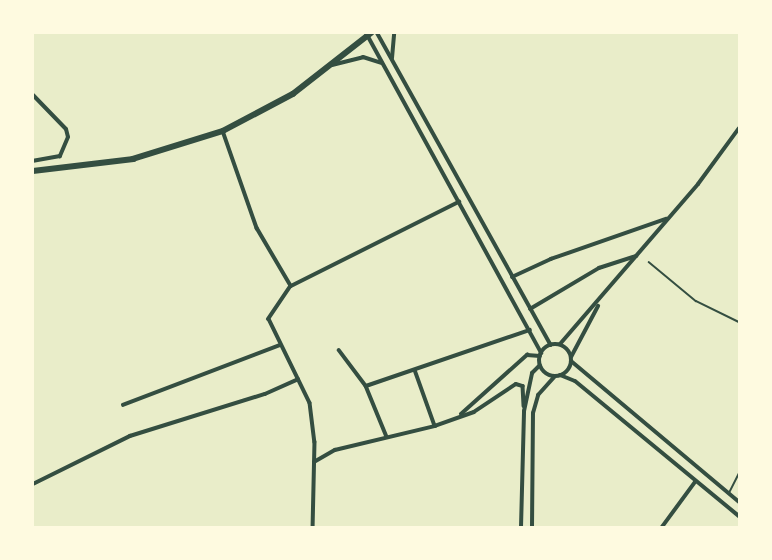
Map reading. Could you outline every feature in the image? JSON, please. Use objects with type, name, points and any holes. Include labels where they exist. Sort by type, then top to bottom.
[{"type":"highway","points":[[33,171],[132,159],[223,131],[293,94],[332,65],[368,34]]},
{"type":"street","points":[[377,33],[551,345]]},
{"type":"street","points":[[392,60],[394,33]]},
{"type":"street","points":[[368,34],[383,64],[530,330],[540,354],[540,365],[546,373],[555,376],[560,375],[575,381],[739,516]]},
{"type":"street","points":[[332,65],[363,57],[383,64]]},
{"type":"street","points":[[33,95],[66,129],[68,137],[60,156],[33,161]]},
{"type":"street","points":[[461,414],[527,355],[540,354],[551,345],[560,344],[605,294],[666,219],[698,184],[739,128]]},
{"type":"street","points":[[223,131],[257,228],[291,286]]},
{"type":"street","points":[[313,527],[314,462],[310,403],[269,319],[291,286],[459,202]]},
{"type":"street","points":[[512,277],[551,259],[666,219]]},
{"type":"street","points":[[530,309],[599,268],[637,256]]},
{"type":"street","points":[[560,375],[571,359],[605,294]]},
{"type":"street","points":[[366,386],[530,330]]},
{"type":"street","points":[[123,405],[280,344]]},
{"type":"street","points":[[560,344],[571,359],[739,502]]},
{"type":"street","points":[[339,350],[366,386],[387,437]]},
{"type":"street","points":[[524,411],[532,373],[540,365]]},
{"type":"street","points":[[415,370],[435,426]]},
{"type":"street","points":[[532,527],[533,413],[538,395],[555,376]]},
{"type":"street","points":[[33,484],[130,436],[265,394],[298,379]]},
{"type":"street","points":[[314,462],[335,450],[435,426],[461,414],[474,412],[516,384],[523,386],[524,411],[521,527]]},
{"type":"street","points":[[662,527],[696,482]]},
{"type":"lane","points":[[649,262],[696,301],[739,322]]},
{"type":"lane","points":[[728,493],[739,473]]}]
